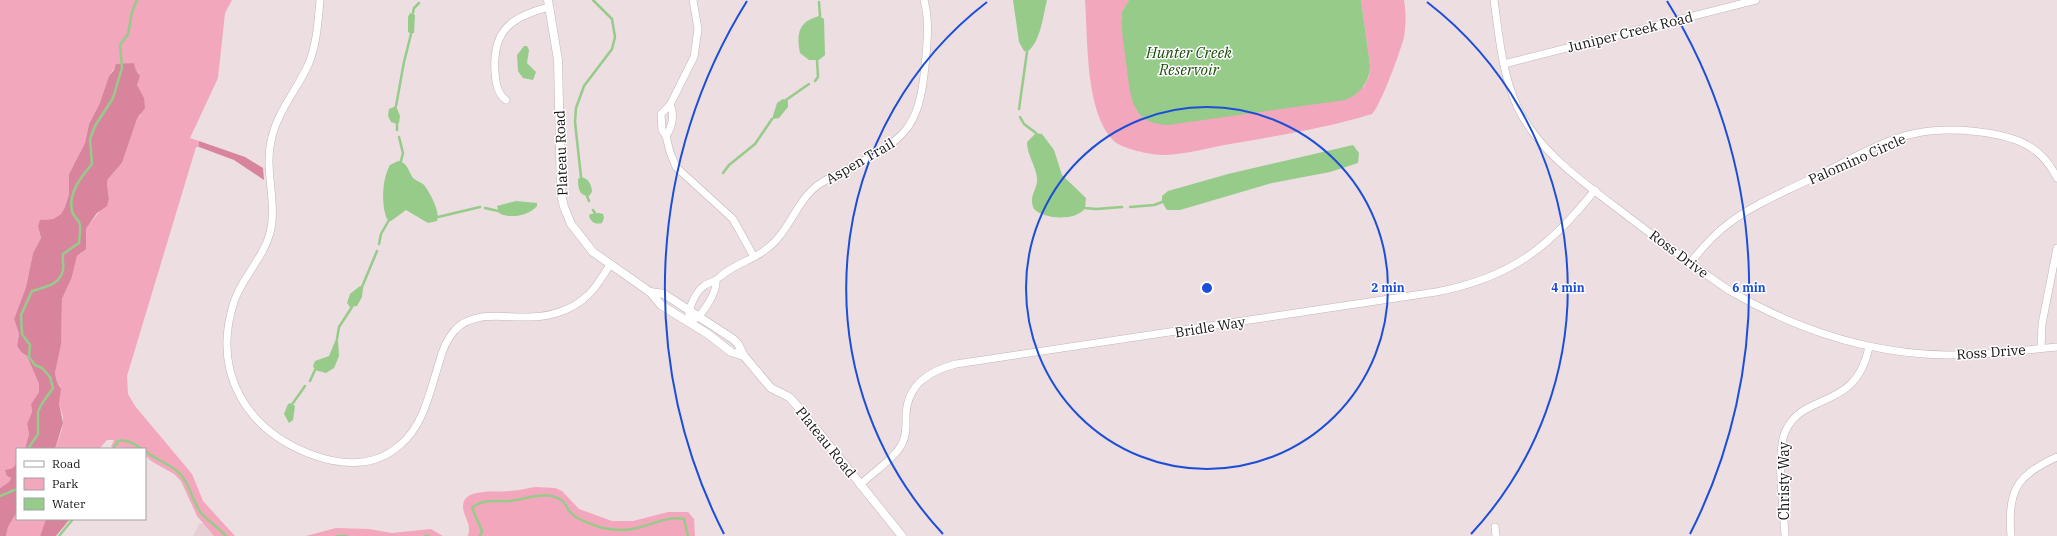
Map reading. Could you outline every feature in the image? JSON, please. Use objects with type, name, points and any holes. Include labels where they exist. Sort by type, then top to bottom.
[{"type":"street","points":[[320,0],[311,56],[271,139],[269,158],[272,213],[271,231],[264,250],[238,290],[228,324],[228,358],[232,378],[248,409],[265,428],[295,448],[334,462],[355,464],[383,456],[399,446],[417,425],[425,409],[443,348],[455,330],[468,321],[486,316],[532,317],[561,311],[587,296],[610,265]]},
{"type":"street","points":[[666,136],[672,122],[670,106],[691,63],[696,49],[697,24],[693,0]]},
{"type":"street","name":"Aspen Trail","points":[[689,310],[704,285],[716,281],[724,273],[767,249],[786,228],[802,200],[818,185],[884,150],[896,141],[910,126],[918,109],[923,88],[928,26],[924,0]]},
{"type":"street","name":"Ross Drive","points":[[1494,0],[1504,64],[1512,94],[1518,108],[1530,128],[1555,156],[1595,190],[1730,292],[1770,313],[1820,333],[1869,347],[1917,354],[1950,355],[2057,347]]},
{"type":"street","name":"Juniper Creek Road","points":[[1504,64],[1756,0]]},
{"type":"street","points":[[506,100],[499,93],[496,82],[495,58],[498,42],[505,29],[514,20],[549,4]]},
{"type":"street","name":"Plateau Road","points":[[549,4],[558,60],[560,179],[563,203],[571,224],[582,240],[593,252],[650,292],[661,305],[690,322],[731,352],[744,356]]},
{"type":"street","points":[[670,106],[663,110],[660,119],[662,130],[666,136],[676,167],[733,219],[754,257]]},
{"type":"street","name":"Palomino Circle","points":[[1690,263],[1713,236],[1745,212],[1878,147],[1916,133],[1956,131],[1993,135],[2014,140],[2026,144],[2042,155],[2057,178]]},
{"type":"street","name":"Bridle Way","points":[[860,485],[890,458],[902,444],[906,429],[907,404],[910,396],[920,381],[935,371],[956,364],[1436,292],[1465,285],[1496,275],[1537,251],[1567,224],[1595,190]]},
{"type":"street","points":[[2040,348],[2044,314],[2057,248]]},
{"type":"street","points":[[689,310],[690,322],[700,316],[714,290],[716,281]]},
{"type":"street","name":"Plateau Road","points":[[650,292],[664,294],[700,316],[738,344],[744,356],[771,388],[789,397],[800,409],[902,536]]},
{"type":"street","name":"Christy Way","points":[[1785,536],[1781,449],[1786,430],[1794,418],[1801,413],[1840,393],[1854,382],[1864,366],[1869,347]]},
{"type":"street","points":[[2010,536],[2009,508],[2017,486],[2029,472],[2057,457]]},
{"type":"street","points":[[1495,527],[1496,536]]},
{"type":"shaded area","points":[[134,63],[140,76],[137,85],[144,98],[145,108],[137,119],[122,163],[108,179],[107,184],[109,199],[107,206],[97,213],[86,229],[86,249],[77,256],[72,277],[62,299],[61,344],[55,373],[57,382],[61,389],[59,403],[63,423],[55,448],[25,448],[29,434],[27,424],[32,412],[31,404],[39,392],[39,384],[27,356],[21,352],[17,346],[19,334],[14,319],[26,287],[33,253],[41,238],[38,226],[40,220],[53,219],[61,214],[65,207],[69,194],[69,174],[85,143],[89,124],[99,105],[109,76],[114,70],[116,64]]},
{"type":"shaded area","points":[[199,141],[245,157],[263,168],[264,180],[234,160],[199,147]]},
{"type":"shaded area","points":[[16,464],[16,514],[8,527],[6,536],[0,536],[0,488],[9,482],[11,478],[7,476],[5,470],[14,467]]},
{"type":"shaded area","points":[[46,520],[69,520],[56,536],[40,536]]},
{"type":"shaded area","points":[[203,523],[214,536],[193,536],[199,524]]},
{"type":"green space","points":[[0,0],[232,0],[225,13],[218,78],[190,138],[199,141],[199,147],[196,147],[127,376],[128,394],[135,406],[192,474],[203,501],[235,536],[214,536],[197,516],[181,481],[174,474],[151,461],[146,456],[146,448],[111,447],[114,440],[107,440],[100,448],[55,448],[62,429],[63,417],[59,403],[60,386],[57,382],[55,373],[61,334],[62,299],[72,277],[77,256],[83,251],[86,241],[86,229],[109,199],[107,184],[108,179],[122,163],[137,119],[141,115],[137,85],[139,73],[136,70],[134,63],[116,66],[109,76],[99,105],[89,124],[85,143],[69,174],[69,194],[65,207],[61,214],[53,219],[41,220],[38,226],[41,238],[33,253],[26,287],[14,319],[19,334],[17,346],[21,352],[27,356],[39,384],[39,392],[31,404],[32,412],[27,424],[29,434],[25,448],[16,448],[16,465],[7,476],[11,478],[9,482],[0,488]]},
{"type":"green space","points":[[1085,0],[1129,0],[1122,12],[1121,24],[1136,109],[1144,119],[1364,87],[1369,76],[1370,65],[1361,0],[1404,0],[1405,28],[1402,44],[1390,78],[1376,109],[1372,114],[1319,128],[1283,135],[1189,152],[1159,155],[1137,151],[1117,143],[1113,140],[1104,127],[1097,111],[1090,74]]},
{"type":"green space","points":[[536,487],[555,488],[562,491],[579,509],[612,521],[633,521],[668,512],[688,512],[694,519],[695,536],[468,536],[469,527],[464,514],[463,506],[465,500],[469,496],[482,492],[512,491]]},
{"type":"green space","points":[[16,514],[16,520],[46,520],[40,536],[6,536],[8,527]]},
{"type":"green space","points":[[336,528],[369,529],[392,533],[431,529],[443,536],[306,536]]},
{"type":"water","points":[[1013,0],[1047,0],[1038,35],[1032,48],[1027,52],[1024,51],[1019,42]]},
{"type":"water","name":"Hunter Creek Reservoir","points":[[1129,0],[1361,0],[1370,71],[1366,82],[1360,91],[1345,100],[1168,125],[1156,124],[1140,115],[1132,100],[1130,91],[1121,24],[1122,12]]},
{"type":"water","points":[[410,13],[415,15],[414,33],[411,34],[408,32],[408,17]]},
{"type":"water","points":[[819,16],[824,19],[825,55],[819,60],[809,60],[800,53],[798,39],[800,29],[807,21]]},
{"type":"water","points":[[524,46],[527,46],[529,50],[527,63],[536,72],[533,80],[523,78],[518,71],[517,55]]},
{"type":"water","points":[[783,99],[788,101],[788,107],[779,118],[772,119],[777,103]]},
{"type":"water","points":[[396,106],[400,116],[399,123],[397,124],[391,122],[388,116],[389,109]]},
{"type":"water","points":[[1036,133],[1042,134],[1054,150],[1062,175],[1086,198],[1085,208],[1081,212],[1061,218],[1039,213],[1034,209],[1032,200],[1037,178],[1028,151],[1027,142]]},
{"type":"water","points":[[1353,145],[1359,153],[1358,163],[1330,172],[1272,183],[1180,210],[1167,210],[1162,202],[1162,196],[1168,191],[1228,174]]},
{"type":"water","points":[[398,161],[404,163],[414,179],[423,184],[428,191],[436,207],[438,217],[437,221],[428,223],[406,210],[391,221],[387,219],[383,199],[385,177],[390,165]]},
{"type":"water","points":[[581,177],[588,180],[590,184],[592,192],[589,196],[583,195],[580,191],[578,179]]},
{"type":"water","points":[[516,201],[537,203],[537,206],[529,212],[519,216],[508,216],[499,213],[497,206]]},
{"type":"water","points":[[590,214],[603,214],[604,218],[602,223],[597,224],[592,221],[589,216]]},
{"type":"water","points":[[360,286],[363,288],[362,297],[357,306],[350,307],[347,303],[350,294]]},
{"type":"water","points":[[336,339],[338,341],[339,356],[334,368],[326,373],[315,370],[313,366],[315,361],[329,356]]},
{"type":"water","points":[[291,403],[295,406],[293,420],[289,423],[284,414],[288,404]]},
{"type":"waterway","points":[[29,448],[38,434],[38,412],[53,388],[50,377],[42,368],[35,365],[29,357],[30,345],[22,334],[21,315],[32,291],[47,287],[59,279],[63,270],[63,254],[79,243],[80,224],[73,213],[71,204],[72,198],[76,186],[92,164],[90,139],[95,126],[113,98],[122,68],[120,45],[128,34],[132,12],[137,0]]},
{"type":"waterway","points":[[581,177],[575,122],[576,108],[584,86],[612,49],[615,37],[612,19],[593,0]]},
{"type":"waterway","points":[[819,2],[820,16]]},
{"type":"waterway","points":[[413,13],[414,8],[419,3]]},
{"type":"waterway","points":[[396,106],[411,34]]},
{"type":"waterway","points":[[1019,109],[1027,52]]},
{"type":"waterway","points":[[815,81],[818,77],[817,60]]},
{"type":"waterway","points":[[786,100],[809,84]]},
{"type":"waterway","points":[[1020,117],[1024,124],[1036,133]]},
{"type":"waterway","points":[[723,173],[729,165],[755,144],[772,119]]},
{"type":"waterway","points":[[397,124],[397,130]]},
{"type":"waterway","points":[[399,137],[403,153],[401,161]]},
{"type":"waterway","points":[[587,196],[589,201]]},
{"type":"waterway","points":[[1130,207],[1154,205],[1162,202]]},
{"type":"waterway","points":[[438,217],[480,207]]},
{"type":"waterway","points":[[1085,208],[1096,209],[1122,207]]},
{"type":"waterway","points":[[485,208],[498,211]]},
{"type":"waterway","points":[[379,244],[381,234],[389,220]]},
{"type":"waterway","points":[[362,287],[377,251]]},
{"type":"waterway","points":[[337,339],[339,327],[352,307]]},
{"type":"waterway","points":[[310,381],[315,370]]},
{"type":"waterway","points":[[293,403],[305,386]]},
{"type":"waterway","points":[[114,448],[118,441],[131,442],[141,448]]},
{"type":"waterway","points":[[146,452],[173,468],[181,475],[188,485],[201,513],[226,536]]},
{"type":"waterway","points":[[0,496],[16,489]]},
{"type":"waterway","points":[[480,536],[482,531],[472,508],[476,505],[490,501],[510,501],[542,495],[555,497],[561,500],[573,515],[585,522],[603,528],[629,530],[666,519],[684,519],[688,536]]},
{"type":"waterway","points":[[59,536],[72,520]]},
{"type":"waterway","points":[[337,536],[347,536]]}]
